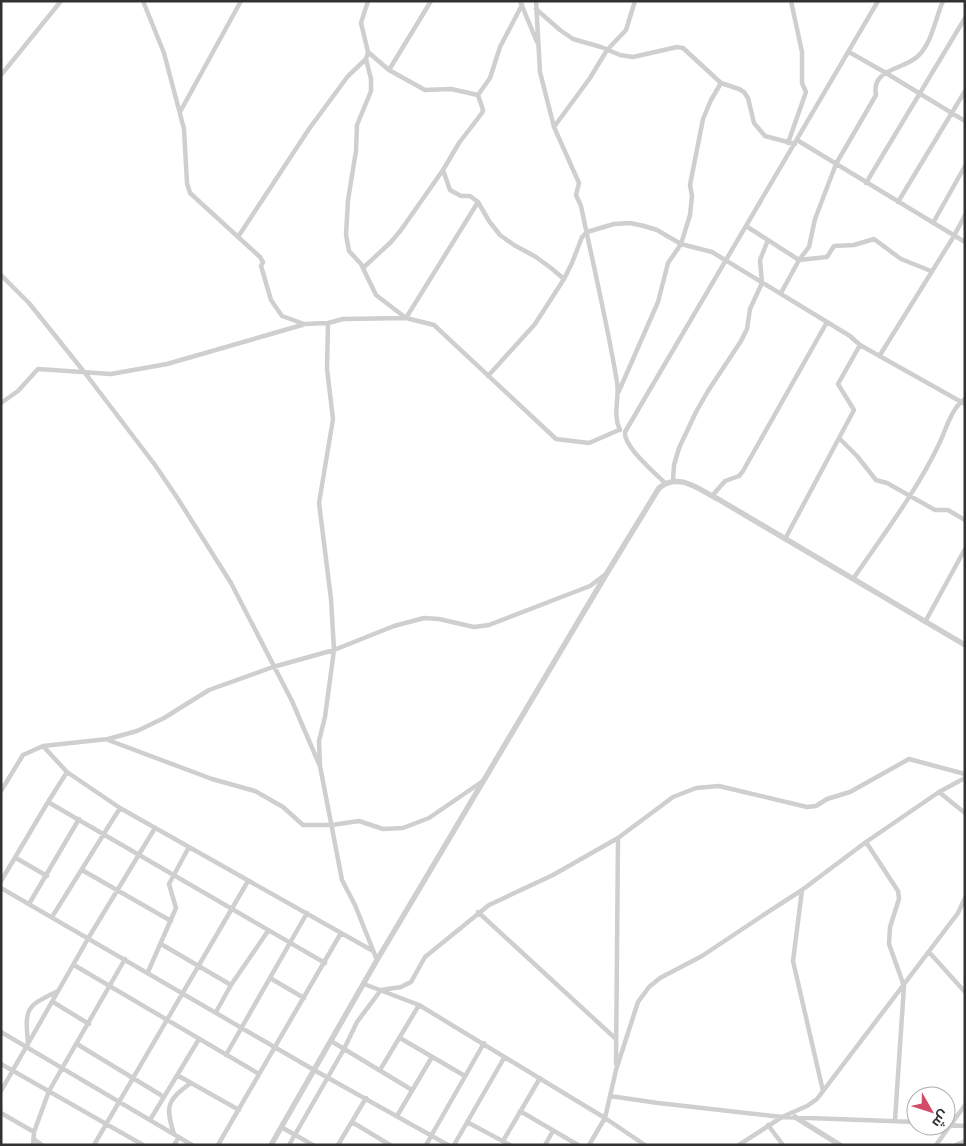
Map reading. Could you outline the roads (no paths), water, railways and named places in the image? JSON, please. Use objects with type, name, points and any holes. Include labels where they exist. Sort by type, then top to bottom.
[{"type":"street","points":[[1,75],[61,1]]},
{"type":"street","points":[[143,1],[164,53],[185,132],[187,183],[190,193],[256,253],[263,262],[261,266],[271,300],[282,316],[304,324]]},
{"type":"street","points":[[179,112],[241,1]]},
{"type":"street","points":[[368,1],[361,23],[368,52],[366,59],[371,79],[371,91],[357,125],[356,151],[348,200],[346,235],[349,251],[363,268],[374,292],[406,318]]},
{"type":"street","points":[[390,70],[431,1]]},
{"type":"street","points":[[536,1],[540,72],[554,127],[579,183],[576,195],[581,206],[607,320],[618,386],[616,411],[619,430],[633,450],[665,483]]},
{"type":"street","points":[[554,127],[590,78],[607,50],[626,30],[635,1]]},
{"type":"street","points":[[788,143],[806,92],[802,83],[802,52],[791,1]]},
{"type":"street","points":[[624,435],[634,414],[878,1]]},
{"type":"street","points":[[781,293],[809,247],[815,219],[836,164],[876,95],[877,81],[880,76],[908,64],[918,56],[929,39],[943,1]]},
{"type":"street","points":[[478,95],[490,78],[500,47],[521,3]]},
{"type":"street","points":[[521,3],[538,46]]},
{"type":"street","points":[[536,8],[573,39],[620,56],[633,57],[677,47],[683,48],[720,83],[744,92],[748,98],[754,123],[765,136],[788,143],[796,142],[965,242]]},
{"type":"street","points":[[866,183],[965,18]]},
{"type":"street","points":[[368,52],[390,70],[425,90],[451,89],[478,95]]},
{"type":"street","points":[[849,52],[965,121]]},
{"type":"street","points":[[238,237],[318,116],[348,76],[366,59]]},
{"type":"street","points":[[617,395],[658,302],[668,263],[681,244],[690,215],[692,196],[690,185],[703,119],[720,83]]},
{"type":"street","points":[[898,202],[965,92]]},
{"type":"street","points":[[363,268],[401,230],[443,170],[453,151],[482,113],[483,110],[478,95]]},
{"type":"street","points":[[933,223],[965,166]]},
{"type":"street","points":[[443,170],[450,190],[460,196],[470,196],[478,202],[500,235],[536,257],[564,279]]},
{"type":"street","points":[[406,318],[478,202]]},
{"type":"street","points":[[880,355],[965,215]]},
{"type":"street","points":[[488,376],[535,324],[564,279],[582,236],[587,232],[614,224],[630,223],[657,230],[681,244],[712,252],[726,259],[850,336],[860,345],[963,402],[910,496],[852,579]]},
{"type":"street","points":[[746,226],[800,260],[827,257],[834,246],[854,245],[874,239],[901,259],[931,271]]},
{"type":"street","points":[[673,480],[674,465],[679,448],[708,391],[744,336],[750,309],[762,283],[760,260],[768,240]]},
{"type":"street","points":[[1,275],[29,302],[155,465],[178,498],[231,583],[292,702],[320,766]]},
{"type":"street","points":[[1,403],[18,391],[38,369],[111,374],[167,364],[304,324],[328,323],[343,319],[406,318],[434,326],[556,439],[589,443],[619,430]]},
{"type":"street","points":[[712,496],[725,482],[739,476],[743,471],[827,322]]},
{"type":"street","points":[[328,323],[327,368],[333,418],[318,503],[331,599],[334,650],[320,741],[320,766],[342,880],[355,905],[377,960]]},
{"type":"street","points":[[785,539],[854,410],[838,384],[860,345]]},
{"type":"street","points":[[839,438],[857,456],[876,480],[935,510],[948,510],[965,520]]},
{"type":"street","points":[[271,1145],[377,960],[607,573],[659,488],[665,483],[673,480],[683,481],[712,496],[965,646]]},
{"type":"street","points":[[925,622],[965,549]]},
{"type":"street","points":[[1,791],[23,755],[43,746],[108,739],[137,731],[164,718],[209,690],[273,667],[334,650],[394,626],[424,618],[474,626],[489,625],[590,586],[607,573]]},
{"type":"street","points":[[108,739],[212,779],[255,791],[283,807],[303,825],[332,826],[359,821],[383,829],[403,828],[429,818],[486,779]]},
{"type":"street","points":[[43,746],[67,772],[120,808],[373,952]]},
{"type":"street","points":[[289,1145],[358,1022],[380,990],[402,987],[411,982],[425,957],[489,904],[553,875],[618,838],[673,797],[696,788],[719,786],[807,807],[816,806],[827,799],[850,792],[909,758],[965,774]]},
{"type":"street","points":[[1,881],[67,772]]},
{"type":"street","points":[[589,1145],[605,1118],[616,1070],[638,1002],[648,987],[660,978],[702,956],[802,890],[866,842],[939,792],[965,778]]},
{"type":"street","points":[[939,792],[965,813]]},
{"type":"street","points":[[48,802],[324,963]]},
{"type":"street","points":[[52,917],[120,808]]},
{"type":"street","points":[[29,904],[79,820]]},
{"type":"street","points":[[1,1091],[155,828]]},
{"type":"street","points":[[616,1070],[618,838]]},
{"type":"street","points":[[866,842],[898,891],[899,898],[890,927],[889,944],[904,986],[895,1120]]},
{"type":"street","points":[[148,972],[176,908],[169,884],[189,847]]},
{"type":"street","points":[[16,858],[47,876]]},
{"type":"street","points":[[82,870],[171,922]]},
{"type":"street","points":[[94,1145],[248,881]]},
{"type":"street","points":[[1,888],[183,992],[314,1070],[448,1145]]},
{"type":"street","points":[[802,890],[793,961],[823,1091]]},
{"type":"street","points":[[738,1145],[768,1125],[817,1099],[958,913],[965,898]]},
{"type":"street","points":[[478,912],[616,1039]]},
{"type":"street","points":[[226,1055],[307,913]]},
{"type":"street","points":[[216,1012],[231,985],[268,931]]},
{"type":"street","points":[[218,1145],[341,933]]},
{"type":"street","points":[[161,944],[231,985]]},
{"type":"street","points":[[929,952],[965,992]]},
{"type":"street","points":[[42,1145],[34,1142],[34,1132],[49,1091],[125,959]]},
{"type":"street","points":[[74,965],[259,1074]]},
{"type":"street","points":[[270,978],[304,998]]},
{"type":"street","points":[[364,984],[419,1005],[484,1043],[504,1058],[605,1118],[645,1145]]},
{"type":"street","points":[[27,1046],[26,1018],[29,1011],[37,1002],[59,991]]},
{"type":"street","points":[[53,1002],[89,1024]]},
{"type":"street","points":[[380,1070],[419,1005]]},
{"type":"street","points":[[1,1032],[192,1145]]},
{"type":"street","points":[[400,1038],[465,1076]]},
{"type":"street","points":[[150,1120],[199,1039]]},
{"type":"street","points":[[331,1041],[412,1090]]},
{"type":"street","points":[[426,1145],[484,1043]]},
{"type":"street","points":[[77,1044],[164,1097]]},
{"type":"street","points":[[397,1116],[432,1057]]},
{"type":"street","points":[[454,1145],[504,1058]]},
{"type":"street","points":[[1,1064],[142,1145]]},
{"type":"street","points":[[177,1075],[239,1110]]},
{"type":"street","points":[[503,1141],[540,1078]]},
{"type":"street","points":[[174,1145],[176,1135],[168,1110],[171,1101],[191,1083]]},
{"type":"street","points":[[610,1096],[782,1117],[906,1121]]},
{"type":"street","points":[[338,1145],[366,1098]]},
{"type":"street","points":[[956,1116],[965,1105]]},
{"type":"street","points":[[520,1111],[578,1145]]},
{"type":"street","points":[[1,1113],[34,1132]]},
{"type":"street","points":[[795,1117],[838,1144]]},
{"type":"street","points":[[352,1122],[382,1143],[390,1145]]},
{"type":"street","points":[[467,1122],[510,1145]]},
{"type":"street","points":[[768,1125],[783,1145]]},
{"type":"street","points":[[281,1127],[313,1145]]},
{"type":"street","points":[[545,1145],[553,1130]]},
{"type":"street","points":[[956,1145],[965,1142]]}]
